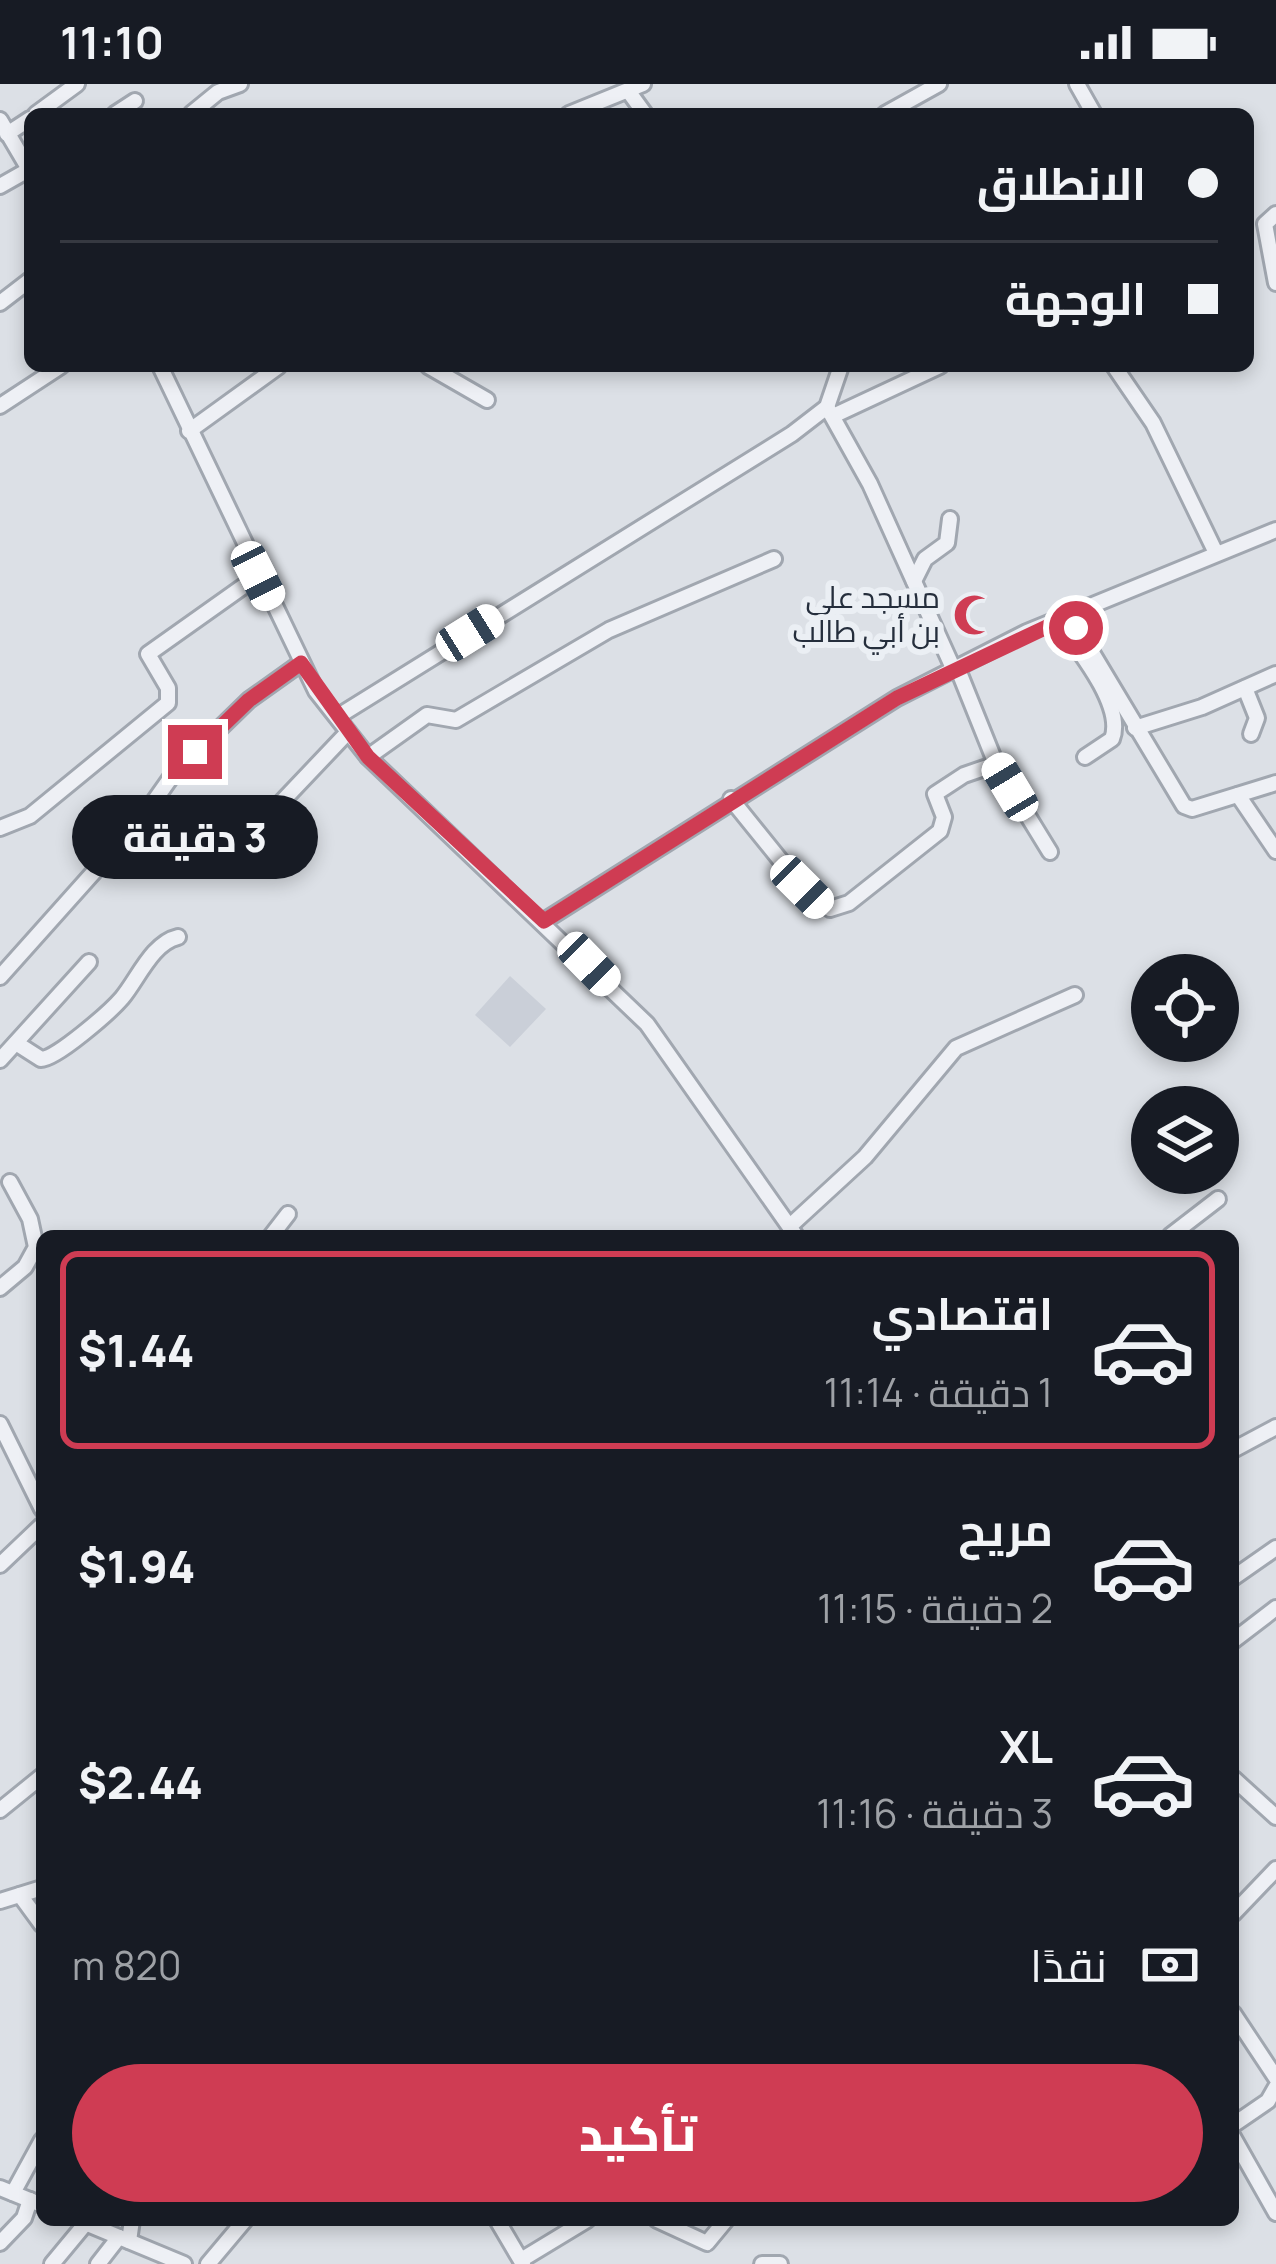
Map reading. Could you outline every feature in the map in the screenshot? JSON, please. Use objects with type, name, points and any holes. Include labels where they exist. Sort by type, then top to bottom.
[{"type":"street","points":[[44,108],[77,84]]},
{"type":"street","points":[[198,108],[218,92],[240,84]]},
{"type":"street","points":[[896,108],[939,84]]},
{"type":"street","points":[[584,108],[636,88]]},
{"type":"street","points":[[124,108],[134,101]]},
{"type":"street","points":[[4,135],[24,162]]},
{"type":"street","points":[[1276,214],[1265,224],[1276,283]]},
{"type":"street","points":[[0,303],[24,285]]},
{"type":"street","points":[[0,406],[52,372]]},
{"type":"street","points":[[163,372],[301,663],[337,717],[368,757],[647,1024],[792,1230]]},
{"type":"street","points":[[189,431],[271,372]]},
{"type":"street","points":[[439,372],[488,400]]},
{"type":"street","points":[[840,372],[830,412],[914,581],[996,764],[1050,853]]},
{"type":"street","points":[[337,717],[830,412],[911,372]]},
{"type":"street","points":[[1118,372],[1154,423],[1216,553]]},
{"type":"street","points":[[914,581],[926,559],[946,543],[950,519]]},
{"type":"street","points":[[544,921],[730,799],[955,668],[1276,530]]},
{"type":"street","points":[[368,757],[427,715],[456,720],[609,631],[774,559]]},
{"type":"street","points":[[0,828],[30,816],[168,704],[168,688],[148,654],[258,576]]},
{"type":"street","points":[[1064,619],[1186,808],[1276,783]]},
{"type":"street","points":[[1064,619],[1116,726],[1112,739],[1084,757]]},
{"type":"street","points":[[0,977],[143,818],[188,759],[249,700],[301,663]]},
{"type":"street","points":[[1135,728],[1276,674]]},
{"type":"street","points":[[1245,688],[1257,718],[1251,734]]},
{"type":"street","points":[[256,829],[348,731]]},
{"type":"street","points":[[730,799],[802,887],[830,909],[849,903],[940,831],[944,817],[935,794],[945,784],[996,764]]},
{"type":"street","points":[[1238,795],[1276,851]]},
{"type":"street","points":[[16,1043],[41,1059],[59,1055],[120,1001],[162,944],[178,937]]},
{"type":"street","points":[[0,1060],[89,962]]},
{"type":"street","points":[[794,1230],[865,1156],[956,1048],[1076,995]]},
{"type":"street","points":[[0,1288],[25,1267],[36,1247],[30,1219],[10,1181]]},
{"type":"street","points":[[1178,1230],[1218,1199]]},
{"type":"street","points":[[276,1230],[288,1214]]},
{"type":"street","points":[[0,1424],[5,1449],[36,1489]]},
{"type":"street","points":[[1239,1447],[1276,1427]]},
{"type":"street","points":[[0,1565],[36,1532]]},
{"type":"street","points":[[1239,1574],[1276,1547]]},
{"type":"street","points":[[1239,1636],[1276,1608]]},
{"type":"street","points":[[0,1810],[36,1782]]},
{"type":"street","points":[[1239,1782],[1273,1808]]},
{"type":"street","points":[[1239,1908],[1275,1872]]},
{"type":"street","points":[[0,1901],[36,1890]]},
{"type":"street","points":[[20,1895],[36,1917]]},
{"type":"street","points":[[1239,2022],[1276,2078]]},
{"type":"street","points":[[1239,2121],[1268,2101],[1276,2087]]},
{"type":"street","points":[[1239,2148],[1276,2213]]},
{"type":"street","points":[[0,2243],[36,2202],[7,2190],[36,2149]]},
{"type":"street","points":[[52,2264],[79,2226]]},
{"type":"street","points":[[92,2226],[184,2264]]},
{"type":"street","points":[[98,2264],[124,2239],[129,2226]]},
{"type":"street","points":[[208,2264],[239,2226]]},
{"type":"street","points":[[500,2226],[522,2262],[578,2226]]},
{"type":"street","points":[[670,2226],[707,2243],[721,2226]]},
{"type":"street","points":[[762,2264],[780,2264]]},
{"type":"shaded area","points":[[510,976],[546,1009],[510,1047],[475,1015]]},
{"type":"place","name":"مسجد علي بن أبي طالب","points":[[974,615]]},
{"type":"route","points":[[195,752],[249,700],[301,663],[316,691],[368,757],[544,921],[628,863],[897,698],[1027,632],[1070,616],[1076,628]]}]
